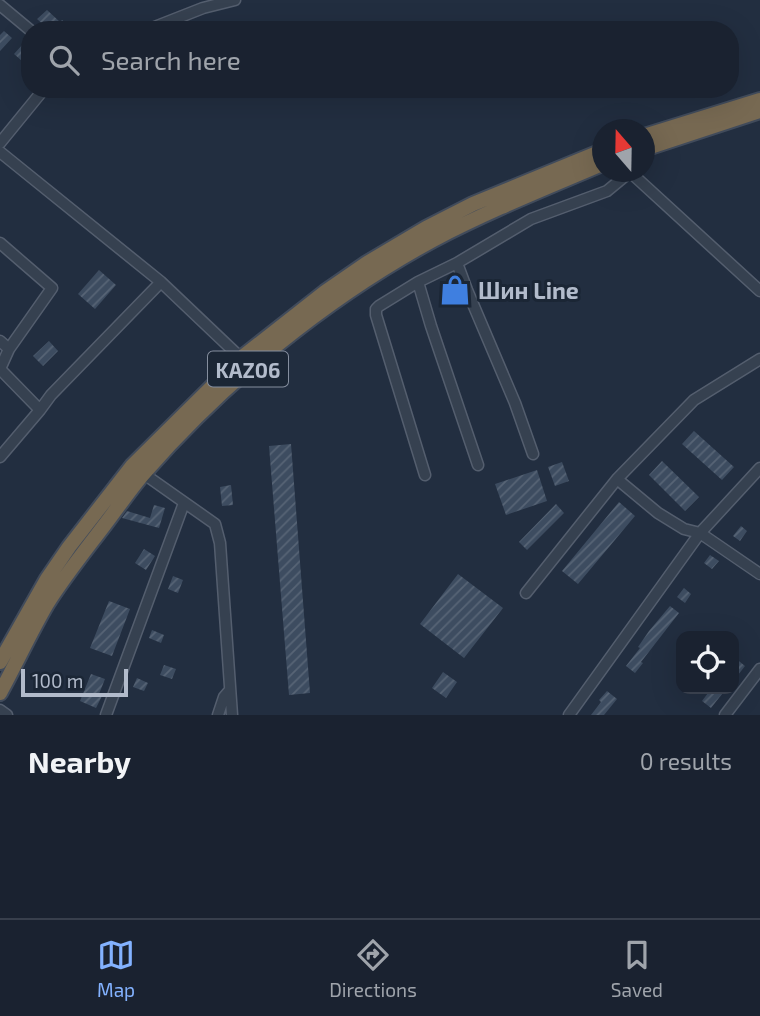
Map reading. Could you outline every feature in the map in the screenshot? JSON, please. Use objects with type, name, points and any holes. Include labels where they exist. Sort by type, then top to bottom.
[{"type":"highway","points":[[655,133],[760,100]]},
{"type":"highway","points":[[655,146],[760,111]]},
{"type":"highway","name":"KАZ06","points":[[0,662],[4,641],[69,547],[132,466],[241,358],[325,292],[390,249],[473,204],[592,155]]},
{"type":"highway","name":"KАZ06","points":[[0,694],[48,604],[83,553],[144,474],[190,424],[258,360],[333,303],[433,240],[592,169]]},
{"type":"street","points":[[170,21],[203,8],[235,0]]},
{"type":"street","points":[[0,5],[21,22]]},
{"type":"street","points":[[0,144],[37,98]]},
{"type":"street","points":[[0,152],[161,282],[241,358]]},
{"type":"street","points":[[425,475],[376,309],[418,282],[457,263],[531,219],[607,191],[618,182]]},
{"type":"street","points":[[641,182],[760,291]]},
{"type":"street","points":[[0,243],[52,288],[9,349],[0,369],[40,410]]},
{"type":"street","points":[[457,263],[515,403],[533,454]]},
{"type":"street","points":[[0,457],[51,395],[161,282]]},
{"type":"street","points":[[418,282],[478,465]]},
{"type":"street","points":[[0,341],[9,349]]},
{"type":"street","points":[[526,593],[617,479],[694,400],[760,359]]},
{"type":"street","points":[[569,715],[700,533],[760,468]]},
{"type":"street","points":[[144,474],[215,524],[220,544],[232,715]]},
{"type":"street","points":[[617,479],[658,513],[684,528],[700,533],[760,574]]},
{"type":"street","points":[[106,715],[184,503]]},
{"type":"street","points":[[725,715],[760,669]]},
{"type":"street","points":[[218,715],[224,697],[230,690]]},
{"type":"street","points":[[0,710],[7,715]]},
{"type":"building","points":[[47,10],[59,21],[39,21],[37,19]]},
{"type":"building","points":[[4,31],[12,38],[0,51],[0,35]]},
{"type":"building","points":[[21,46],[21,60],[14,54]]},
{"type":"building","points":[[99,270],[116,285],[95,309],[78,294]]},
{"type":"building","points":[[49,341],[58,351],[43,366],[33,356]]},
{"type":"building","points":[[694,431],[734,467],[722,480],[682,444]]},
{"type":"building","points":[[291,444],[310,693],[289,695],[269,446]]},
{"type":"building","points":[[662,461],[699,497],[685,511],[649,475]]},
{"type":"building","points":[[562,462],[569,481],[555,486],[548,467]]},
{"type":"building","points":[[537,470],[547,501],[506,515],[495,484]]},
{"type":"building","points":[[231,485],[233,505],[222,506],[220,487]]},
{"type":"building","points":[[619,502],[635,516],[578,584],[562,571]]},
{"type":"building","points":[[556,504],[564,513],[527,550],[519,542]]},
{"type":"building","points":[[154,505],[165,508],[159,528],[122,518],[127,511],[150,518]]},
{"type":"building","points":[[741,526],[747,531],[740,541],[733,536]]},
{"type":"building","points":[[144,549],[155,556],[146,570],[135,563]]},
{"type":"building","points":[[710,555],[719,561],[712,569],[704,563]]},
{"type":"building","points":[[458,574],[503,608],[464,658],[420,624]]},
{"type":"building","points":[[173,576],[183,580],[178,593],[168,589]]},
{"type":"building","points":[[684,588],[691,594],[685,603],[677,597]]},
{"type":"building","points":[[109,601],[130,609],[112,656],[90,648]]},
{"type":"building","points":[[670,606],[679,613],[635,673],[626,666],[649,631]]},
{"type":"building","points":[[152,630],[164,635],[161,643],[149,638]]},
{"type":"building","points":[[739,661],[745,666],[739,674]]},
{"type":"building","points":[[164,665],[176,669],[172,679],[160,675]]},
{"type":"building","points":[[443,672],[457,682],[446,698],[432,688]]},
{"type":"building","points":[[91,674],[105,679],[99,694],[102,696],[96,708],[80,701]]},
{"type":"building","points":[[137,678],[148,683],[144,691],[133,687]]},
{"type":"building","points":[[607,691],[617,699],[604,715],[591,715],[601,702],[599,700]]},
{"type":"building","points":[[707,694],[722,694],[711,708],[702,701]]},
{"type":"place","name":"Шин Line","points":[[455,290]]}]
